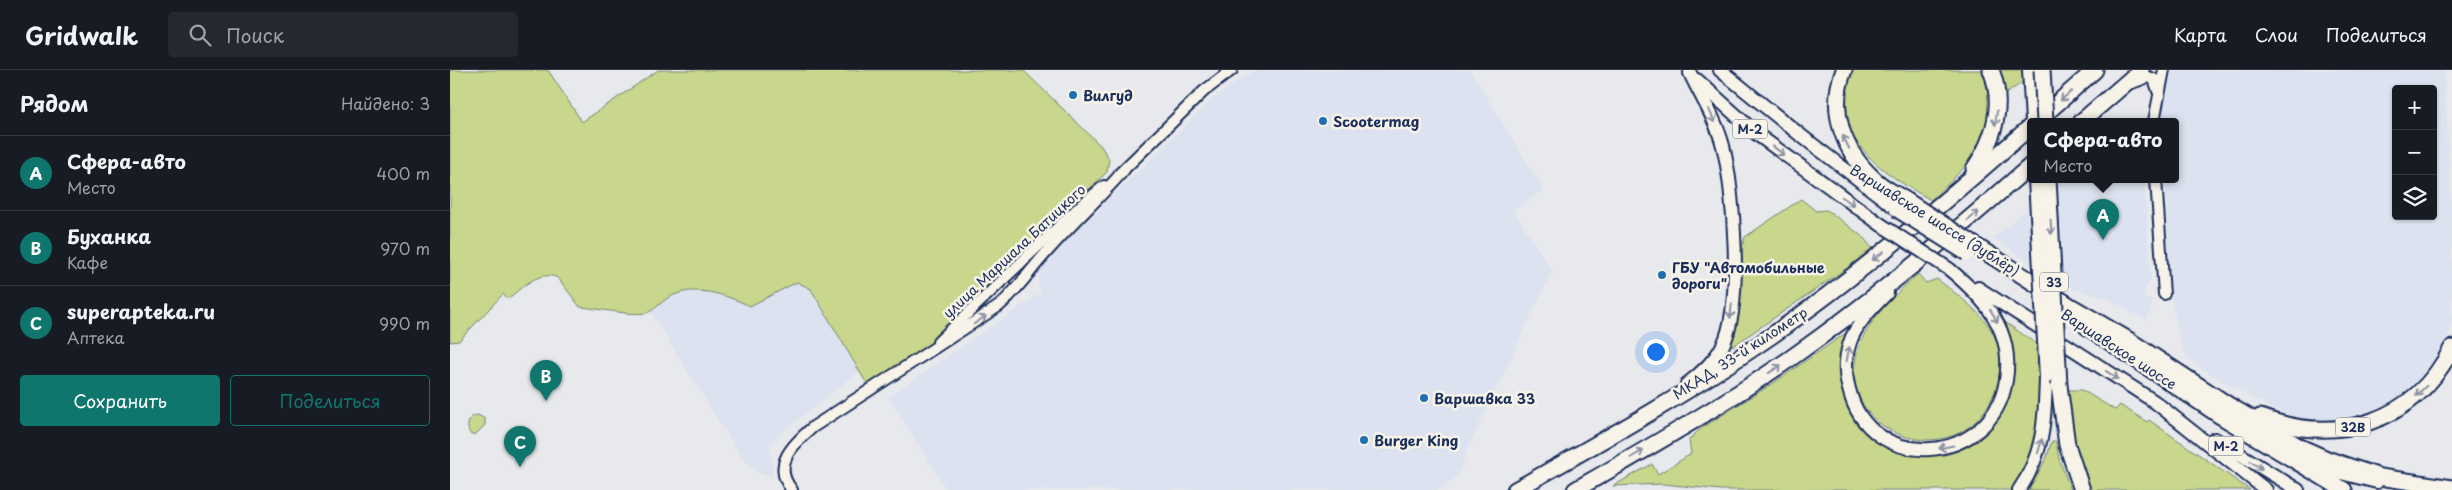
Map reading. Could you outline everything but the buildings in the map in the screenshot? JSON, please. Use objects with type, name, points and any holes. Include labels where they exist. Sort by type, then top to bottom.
[{"type":"highway","points":[[1844,70],[1839,82],[1838,119],[1851,151],[1875,181]]},
{"type":"highway","points":[[1943,203],[1972,172],[1994,133],[1998,95],[1991,70]]},
{"type":"highway","points":[[2040,118],[2096,70]]},
{"type":"highway","points":[[2086,118],[2141,70]]},
{"type":"highway","points":[[2034,72],[2044,118]]},
{"type":"highway","name":"МКАД, 33-й километр","points":[[1515,490],[1657,408],[1736,359],[1802,314],[1882,253],[2027,130]]},
{"type":"highway","points":[[1575,490],[1714,408],[1790,359],[1865,304],[1931,251],[2027,169]]},
{"type":"highway","name":"Варшавское шоссе (дублёр)","points":[[1875,181],[1902,205]]},
{"type":"highway","name":"33","points":[[2048,183],[2059,385],[2067,446],[2082,490]]},
{"type":"highway","name":"Варшавское шоссе","points":[[1902,205],[2082,323],[2224,410]]},
{"type":"highway","name":"32B","points":[[2224,410],[2283,424],[2322,429],[2355,427],[2386,416],[2414,398],[2440,370],[2451,350]]},
{"type":"highway","points":[[2224,410],[2252,419],[2300,447],[2327,459],[2380,476],[2424,485]]},
{"type":"highway","name":"М-2","points":[[2224,410],[2344,490]]},
{"type":"highway","name":"Варшавское шоссе","points":[[2424,485],[2452,488]]},
{"type":"main road","name":"Варшавское шоссе","points":[[1720,70],[1816,147],[1902,205]]},
{"type":"main road","name":"Варшавское шоссе","points":[[1688,71],[1758,135],[1880,224],[2155,402],[2266,490]]},
{"type":"main road","points":[[1657,408],[1698,376],[1717,356],[1729,329],[1732,313],[1734,256],[1731,190],[1717,127],[1688,71]]},
{"type":"main road","points":[[2032,118],[2034,72]]},
{"type":"main road","name":"Варшавское шоссе (дублёр)","points":[[1816,147],[1875,181]]},
{"type":"main road","points":[[2019,490],[2034,465],[2042,442],[2045,417],[2046,377],[2035,183]]},
{"type":"main road","points":[[1931,251],[1875,305],[1860,323],[1852,337],[1846,366],[1850,395],[1864,420],[1885,440],[1910,448],[1939,448],[1955,445],[1968,439],[1992,417],[2000,404],[2005,388],[2008,359],[2001,328],[1982,299],[1949,269]]},
{"type":"main road","name":"М-2","points":[[2155,402],[2298,490]]},
{"type":"main road","name":"Варшавское шоссе","points":[[2224,410],[2287,450],[2329,470],[2384,483],[2424,485]]},
{"type":"street","name":"улица Маршала Батицкого","points":[[789,487],[784,472],[784,461],[788,451],[795,442],[812,427],[987,315],[1012,295],[1046,253],[1093,206],[1124,170],[1204,91],[1232,70]]},
{"type":"street","points":[[2154,118],[2158,91],[2164,70]]},
{"type":"street","points":[[2103,103],[2141,78],[2148,77],[2154,79],[2158,91]]},
{"type":"street","name":"улица Маршала Батицкого","points":[[924,355],[1080,206],[1124,170]]},
{"type":"street","points":[[2156,183],[2164,294]]},
{"type":"street","points":[[2252,419],[2287,450],[2321,476]]},
{"type":"shaded area","points":[[1255,70],[1470,70],[1544,190],[1513,210],[1552,271],[1468,448],[1457,477],[1438,490],[947,490],[888,397],[1041,293],[1038,277],[1040,266],[1215,97]]},
{"type":"shaded area","points":[[2175,70],[2444,70],[2452,212],[2452,319],[2448,334],[2437,359],[2402,397],[2384,409],[2362,417],[2337,421],[2315,421],[2296,417],[2269,407],[2203,370],[2188,358],[2181,345],[2171,297],[2165,183],[2179,183],[2179,118],[2162,118],[2161,112],[2170,76]]},
{"type":"shaded area","points":[[2058,183],[2144,183],[2151,281],[2144,290],[2145,299],[2152,299],[2152,306],[2146,320],[2107,298],[2069,287],[1993,238]]},
{"type":"shaded area","points":[[797,282],[811,289],[859,371],[770,442],[773,476],[758,473],[742,458],[650,311],[669,297],[681,293],[707,292],[732,298],[750,306]]},
{"type":"green space","points":[[450,70],[548,70],[582,122],[658,70],[1023,70],[1101,146],[1109,159],[1107,172],[927,347],[876,384],[867,384],[811,289],[797,282],[750,306],[709,292],[688,291],[668,298],[649,312],[640,314],[580,307],[558,278],[544,276],[531,281],[508,299],[503,294],[459,341],[450,342]]},
{"type":"green space","points":[[1850,70],[1985,70],[1990,93],[1990,112],[1987,129],[1981,144],[1961,171],[1931,200],[1877,164],[1862,149],[1851,132],[1845,114],[1844,93]]},
{"type":"green space","points":[[1999,70],[2022,70],[2023,82],[2004,95]]},
{"type":"green space","points":[[1801,199],[1816,211],[1827,210],[1862,236],[1872,248],[1847,268],[1733,346],[1730,343],[1740,253],[1745,237]]},
{"type":"green space","points":[[1918,274],[1926,283],[1937,279],[1976,311],[1994,336],[1999,350],[2000,366],[1997,385],[1980,417],[1955,435],[1927,440],[1898,434],[1874,419],[1858,395],[1855,365],[1867,330],[1872,322],[1890,300]]},
{"type":"green space","points":[[2005,322],[2038,345],[2037,372],[2039,372],[2039,389],[2035,433],[2032,447],[2021,475],[2012,490],[1721,490],[1664,484],[1613,486],[1652,464],[1658,474],[1691,454],[1689,440],[1700,429],[1775,382],[1846,333],[1841,384],[1857,421],[1889,443],[1927,449],[1965,441],[1996,417],[2012,377]]},
{"type":"green space","points":[[2067,390],[2082,390],[2115,410],[2120,405],[2147,422],[2149,420],[2250,490],[2091,490],[2074,446]]},
{"type":"green space","points":[[478,415],[485,419],[485,425],[476,434],[471,435],[468,429],[468,422],[472,417]]},
{"type":"green space","points":[[2052,441],[2056,441],[2059,459],[2071,490],[2029,490],[2046,459]]},
{"type":"place","name":"Вилгуд","points":[[1073,95]]},
{"type":"place","name":"Scootermag","points":[[1323,121]]},
{"type":"place","name":"Сфера-авто","points":[[2103,240]]},
{"type":"place","name":"ГБУ \"Автомобильные дороги\"","points":[[1662,275]]},
{"type":"place","name":"Варшавка 33","points":[[1424,398]]},
{"type":"place","name":"Буханка","points":[[546,401]]},
{"type":"place","name":"Burger King","points":[[1364,440]]},
{"type":"place","name":"superapteka.ru","points":[[520,467]]}]
